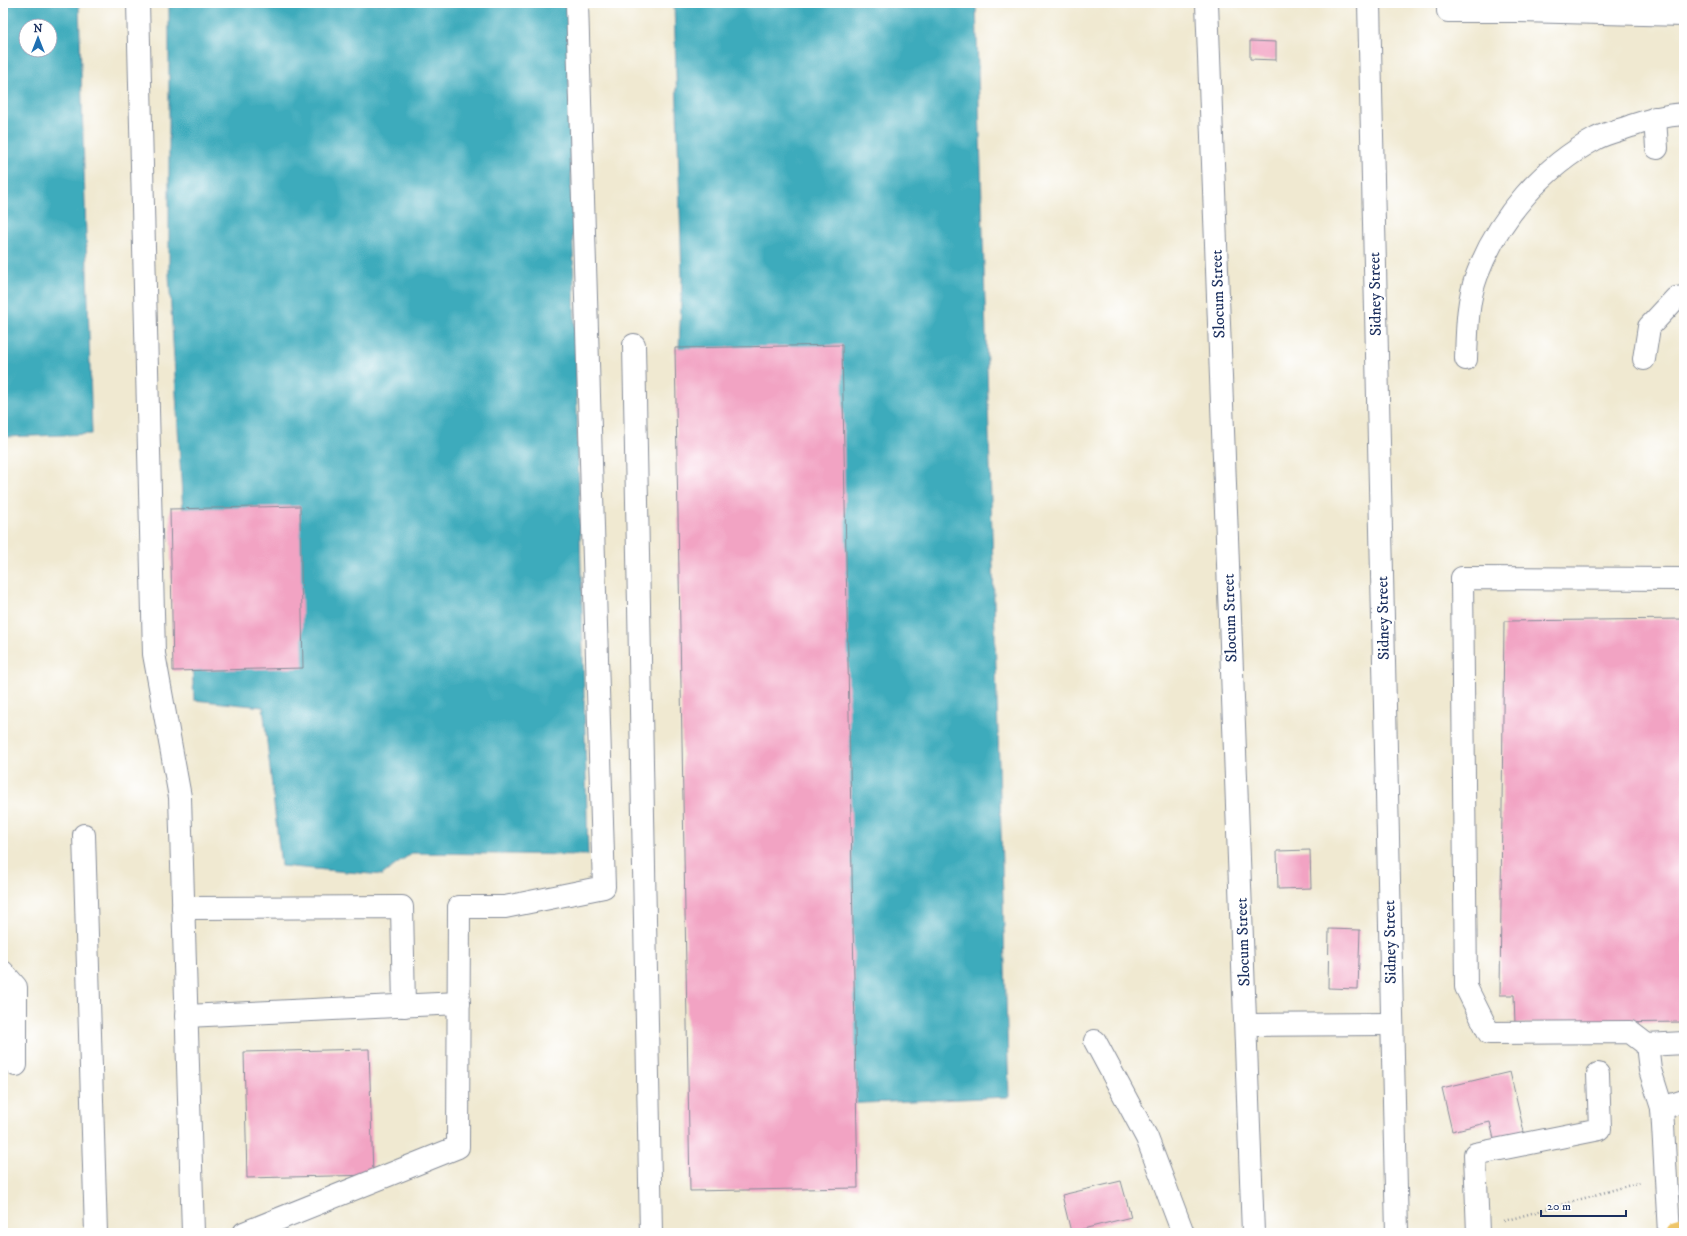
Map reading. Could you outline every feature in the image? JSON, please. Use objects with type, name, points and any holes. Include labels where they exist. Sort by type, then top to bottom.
[{"type":"main road","points":[[1677,1233],[1684,1231]]},
{"type":"street","points":[[138,3],[154,654],[180,797],[193,1233]]},
{"type":"street","points":[[244,1233],[458,1147],[459,907],[505,907],[604,887],[577,3]]},
{"type":"street","name":"Slocum Street","points":[[1207,3],[1253,1233]]},
{"type":"street","name":"Sidney Street","points":[[1369,3],[1397,1233]]},
{"type":"street","points":[[1448,3],[1448,12],[1516,7],[1684,15]]},
{"type":"street","points":[[1466,358],[1468,320],[1477,275],[1500,228],[1521,199],[1569,154],[1598,137],[1655,118],[1684,114]]},
{"type":"street","points":[[1655,118],[1657,148]]},
{"type":"street","points":[[1644,358],[1649,327],[1676,298],[1684,297]]},
{"type":"street","points":[[634,345],[651,1233]]},
{"type":"street","points":[[1684,579],[1462,578],[1466,987],[1489,1033],[1630,1032],[1648,1045],[1684,1043]]},
{"type":"street","points":[[84,835],[96,1233]]},
{"type":"street","points":[[183,908],[402,907],[404,1006]]},
{"type":"street","points":[[3,972],[16,987],[16,1064]]},
{"type":"street","points":[[186,1016],[459,1003]]},
{"type":"street","points":[[1246,1025],[1392,1024]]},
{"type":"street","points":[[1094,1041],[1147,1138],[1183,1233]]},
{"type":"street","points":[[1648,1045],[1650,1070],[1662,1108],[1669,1233]]},
{"type":"street","points":[[1478,1231],[1475,1154],[1600,1129],[1598,1074]]},
{"type":"street","points":[[1662,1108],[1684,1101]]},
{"type":"path","points":[[1478,1231],[1665,1175]]},
{"type":"water","points":[[3,3],[79,3],[92,434],[3,437]]},
{"type":"water","points":[[169,3],[567,3],[588,855],[412,853],[382,875],[281,866],[263,707],[194,700],[169,274]]},
{"type":"water","points":[[674,3],[976,3],[1009,1097],[697,1110],[679,349],[682,279]]},
{"type":"building","points":[[1250,41],[1276,42],[1276,60],[1250,59]]},
{"type":"building","points":[[842,345],[858,1188],[690,1191],[675,348]]},
{"type":"building","points":[[300,506],[303,668],[173,671],[170,509]]},
{"type":"building","points":[[1684,619],[1684,1022],[1515,1024],[1514,995],[1500,995],[1504,621]]},
{"type":"building","points":[[1310,850],[1311,888],[1278,889],[1277,851]]},
{"type":"building","points":[[1329,929],[1360,930],[1358,989],[1328,988]]},
{"type":"building","points":[[369,1049],[373,1175],[247,1178],[244,1052]]},
{"type":"building","points":[[1510,1072],[1528,1149],[1498,1156],[1490,1122],[1452,1131],[1442,1088]]},
{"type":"building","points":[[1121,1181],[1131,1217],[1071,1232],[1062,1195]]}]
